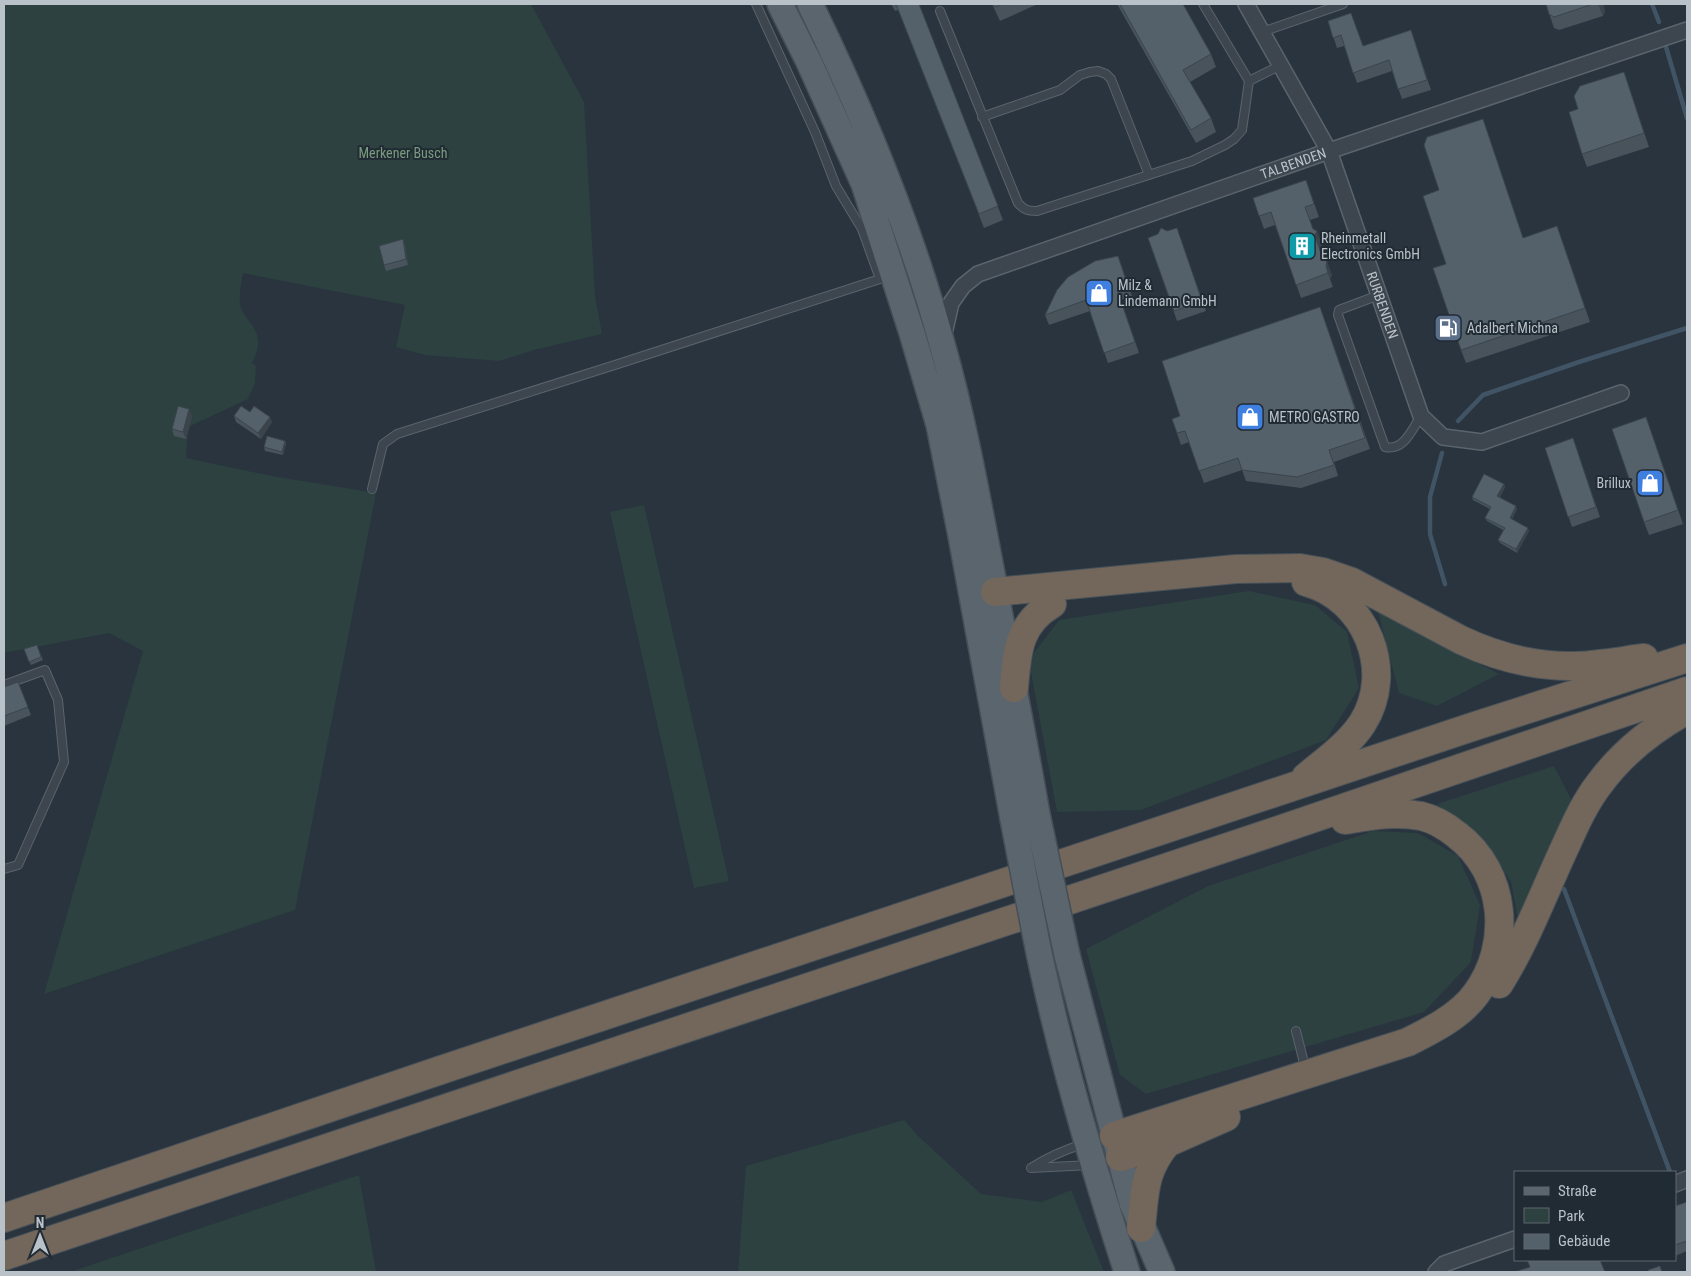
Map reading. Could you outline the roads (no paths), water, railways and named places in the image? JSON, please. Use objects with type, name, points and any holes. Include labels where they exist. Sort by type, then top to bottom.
[{"type":"highway","points":[[990,604],[1226,570],[1276,568],[1311,570],[1338,577],[1473,646],[1525,662],[1556,666],[1589,665],[1687,651]]},
{"type":"highway","points":[[990,604],[1052,604],[1254,578],[1301,581],[1320,587],[1339,598],[1356,615],[1372,645],[1377,672],[1375,690],[1366,717],[1355,733],[1294,787]]},
{"type":"highway","points":[[1014,688],[1018,651],[1022,636],[1035,616],[1052,604]]},
{"type":"highway","points":[[4,1218],[441,1070],[1687,658]]},
{"type":"highway","points":[[4,1256],[1270,833],[1687,691]]},
{"type":"highway","points":[[1117,1146],[1167,1142],[1235,1113],[1412,1054],[1437,1043],[1458,1030],[1484,1004],[1510,966],[1577,821],[1600,783],[1638,742],[1687,710]]},
{"type":"highway","points":[[1117,1146],[1408,1042],[1448,1020],[1467,1004],[1476,995],[1492,966],[1500,930],[1500,911],[1493,883],[1484,863],[1470,846],[1450,829],[1432,819],[1412,815],[1376,815],[1270,833]]},
{"type":"highway","points":[[1142,1228],[1147,1178],[1156,1157],[1167,1142]]},
{"type":"main road","points":[[780,4],[809,62],[864,184],[912,333],[1014,688],[1037,814],[1067,955],[1132,1203],[1162,1272]]},
{"type":"main road","points":[[810,4],[834,53],[884,170],[925,287],[942,343],[963,425],[990,604],[1013,820],[1058,1038],[1089,1154],[1127,1272]]},
{"type":"main road","points":[[1089,1154],[1117,1146]]},
{"type":"street","name":"RURBENDEN","points":[[1246,4],[1329,152],[1421,416],[1443,437],[1482,442],[1621,393]]},
{"type":"street","name":"TALBENDEN","points":[[942,343],[951,303],[963,286],[978,274],[1687,30]]},
{"type":"street","points":[[1436,1272],[1444,1264],[1514,1239]]},
{"type":"lane","points":[[372,489],[382,444],[397,434],[880,279],[862,229],[836,186],[815,132],[756,4]]},
{"type":"lane","points":[[940,11],[1018,203],[1023,209],[1037,211],[1192,161],[1226,145],[1242,130],[1250,81],[1203,4]]},
{"type":"lane","points":[[1262,32],[1343,4]]},
{"type":"lane","points":[[1250,81],[1281,65]]},
{"type":"lane","points":[[982,116],[1060,90],[1080,75],[1098,72],[1106,74],[1111,79],[1149,175]]},
{"type":"lane","points":[[1379,294],[1340,310],[1338,315],[1385,446],[1392,448],[1401,445],[1421,416]]},
{"type":"lane","points":[[4,685],[45,670],[58,700],[64,762],[18,865],[4,869]]},
{"type":"lane","points":[[1296,1031],[1308,1077]]},
{"type":"lane","points":[[1089,1154],[1031,1168],[1053,1155],[1089,1154]]},
{"type":"waterway","points":[[1652,4],[1659,22]]},
{"type":"waterway","points":[[1666,47],[1687,118]]},
{"type":"waterway","points":[[1458,421],[1483,395],[1687,328]]},
{"type":"waterway","points":[[1442,453],[1430,497],[1430,534],[1445,584]]},
{"type":"waterway","points":[[1564,889],[1670,1171]]},
{"type":"place","name":"Rheinmetall Electronics GmbH","points":[[1302,246]]},
{"type":"place","name":"Milz & Lindemann GmbH","points":[[1099,293]]},
{"type":"place","name":"Adalbert Michna","points":[[1448,328]]},
{"type":"place","name":"METRO GASTRO","points":[[1250,417]]},
{"type":"place","name":"Brillux","points":[[1650,483]]},
{"type":"park label","name":"Merkener Busch","points":[[403,153]]}]
